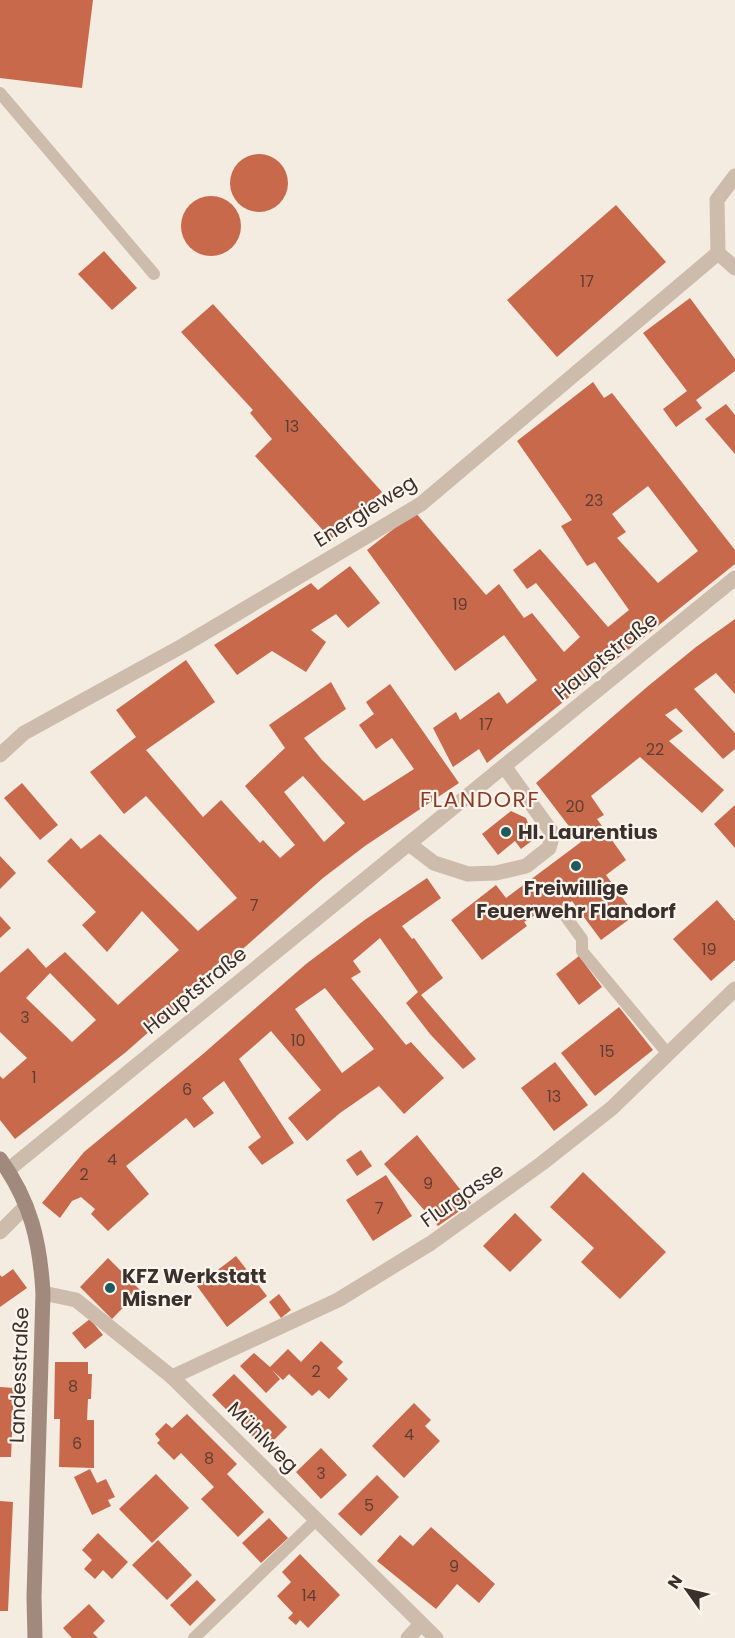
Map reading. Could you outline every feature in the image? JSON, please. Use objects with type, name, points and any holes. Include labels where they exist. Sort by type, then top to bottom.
[{"type":"main road","name":"Landesstraße","points":[[4,1164],[35,1229],[41,1260],[43,1293],[34,1597],[35,1638]]},
{"type":"street","points":[[735,176],[717,200],[718,253],[735,268]]},
{"type":"street","name":"Energieweg","points":[[0,755],[24,733],[184,645],[421,504],[718,253]]},
{"type":"street","name":"Hauptstraße","points":[[4,1164],[408,844],[735,578]]},
{"type":"street","points":[[408,844],[435,863],[468,874],[496,873],[526,866],[549,848],[554,834],[504,766]]},
{"type":"street","name":"Flurgasse","points":[[172,1377],[338,1300],[431,1243],[541,1164],[612,1108],[735,989]]},
{"type":"street","points":[[0,1232],[26,1206]]},
{"type":"street","name":"Mühlweg","points":[[43,1293],[76,1300],[172,1377],[436,1638]]},
{"type":"street","points":[[408,1638],[421,1624]]},
{"type":"lane","points":[[0,93],[154,274]]},
{"type":"lane","points":[[566,917],[582,939],[582,951],[668,1054]]},
{"type":"lane","points":[[194,1638],[316,1520]]},
{"type":"building","points":[[0,0],[93,0],[82,88],[0,78]]},
{"type":"building","points":[[259,154],[275,159],[283,167],[288,183],[283,199],[275,207],[259,212],[243,207],[235,199],[230,183],[235,167],[243,159]]},
{"type":"building","points":[[205,196],[217,196],[228,201],[236,209],[241,226],[239,238],[228,251],[217,256],[205,256],[194,251],[186,243],[181,232],[181,220],[186,209],[194,201]]},
{"type":"building","points":[[616,205],[666,262],[557,357],[507,300]]},
{"type":"building","points":[[104,251],[137,288],[112,310],[78,274]]},
{"type":"building","points":[[690,298],[735,359],[735,371],[696,400],[702,408],[676,427],[663,409],[687,391],[643,333]]},
{"type":"building","points":[[213,304],[382,492],[331,539],[255,456],[272,439],[250,413],[253,410],[181,332]]},
{"type":"building","points":[[593,382],[604,398],[612,393],[735,550],[735,564],[487,763],[479,749],[453,767],[433,728],[456,712],[460,720],[499,692],[507,704],[537,680],[504,635],[455,671],[367,550],[415,512],[486,595],[499,584],[524,618],[532,613],[564,652],[580,637],[536,583],[527,589],[513,570],[540,549],[608,627],[629,610],[595,562],[587,566],[561,526],[572,520],[517,441]],"holes":[[[648,486],[698,551],[658,583],[617,538],[626,532],[612,514]]]},
{"type":"building","points":[[726,404],[735,415],[735,454],[705,419]]},
{"type":"building","points":[[350,566],[380,603],[348,628],[336,614],[311,630],[326,642],[306,672],[272,651],[237,675],[214,645],[311,583],[318,590]]},
{"type":"building","points":[[735,619],[735,694],[716,673],[694,689],[735,733],[735,749],[723,759],[676,708],[665,715],[683,731],[669,741],[724,790],[702,813],[640,757],[591,796],[604,815],[597,819],[626,860],[606,875],[635,915],[601,940],[572,901],[545,920],[540,912],[524,922],[527,926],[482,960],[451,920],[496,885],[506,898],[581,842],[536,783],[647,687]]},
{"type":"building","points":[[186,660],[215,702],[146,750],[203,817],[221,800],[260,843],[263,840],[280,858],[295,845],[245,786],[285,748],[269,725],[331,682],[346,709],[304,738],[322,760],[364,801],[414,769],[392,738],[376,749],[359,725],[374,714],[366,702],[390,684],[459,783],[365,846],[323,878],[126,1052],[15,1139],[0,1120],[0,1076],[3,1079],[27,1058],[0,1032],[0,973],[28,948],[46,968],[65,952],[118,1005],[179,950],[142,911],[107,952],[82,925],[96,912],[47,861],[71,838],[81,849],[100,834],[198,931],[237,898],[146,796],[124,814],[90,772],[136,737],[116,710]],"holes":[[[303,776],[345,823],[324,842],[284,792]],[[50,973],[96,1020],[72,1042],[26,998]]]},
{"type":"building","points":[[22,783],[58,825],[40,840],[4,798]]},
{"type":"building","points":[[735,805],[735,848],[714,824]]},
{"type":"building","name":"Hl. Laurentius","points":[[511,811],[526,818],[528,823],[526,830],[533,840],[521,849],[515,841],[498,855],[482,834]]},
{"type":"building","points":[[0,856],[16,873],[0,889]]},
{"type":"building","points":[[427,878],[441,898],[402,926],[412,939],[414,938],[443,978],[421,995],[476,1059],[463,1069],[430,1034],[406,1003],[418,992],[380,938],[353,961],[361,972],[351,978],[406,1045],[411,1042],[444,1078],[404,1114],[379,1086],[340,1113],[307,1141],[288,1118],[321,1090],[271,1031],[239,1059],[294,1143],[262,1165],[248,1147],[261,1137],[224,1081],[202,1098],[214,1113],[194,1128],[186,1118],[126,1166],[149,1194],[108,1231],[91,1214],[95,1209],[81,1197],[72,1201],[60,1218],[42,1203],[84,1152],[203,1054],[306,964],[366,919]],"holes":[[[325,988],[374,1049],[342,1073],[295,1009]]]},
{"type":"building","points":[[717,900],[735,921],[735,960],[711,981],[673,939]]},
{"type":"building","points":[[0,916],[11,928],[0,938]]},
{"type":"building","points":[[579,956],[602,987],[579,1005],[556,974]]},
{"type":"building","points":[[619,1007],[653,1050],[595,1096],[561,1053]]},
{"type":"building","points":[[555,1062],[588,1105],[554,1131],[521,1088]]},
{"type":"building","points":[[417,1135],[471,1203],[438,1226],[384,1164]]},
{"type":"building","points":[[361,1150],[372,1166],[357,1176],[346,1160]]},
{"type":"building","points":[[583,1172],[666,1252],[620,1299],[581,1262],[594,1248],[550,1207]]},
{"type":"building","points":[[386,1175],[412,1216],[373,1241],[346,1200]]},
{"type":"building","points":[[515,1213],[542,1240],[510,1272],[483,1246]]},
{"type":"building","points":[[236,1256],[267,1296],[227,1327],[197,1286]]},
{"type":"building","name":"KFZ Werkstatt Misner","points":[[108,1258],[140,1290],[112,1319],[80,1287]]},
{"type":"building","points":[[13,1269],[27,1288],[0,1307],[0,1275],[2,1277]]},
{"type":"building","points":[[279,1294],[291,1310],[281,1318],[269,1302]]},
{"type":"building","points":[[90,1319],[103,1335],[85,1349],[72,1333]]},
{"type":"building","points":[[321,1341],[343,1362],[337,1368],[348,1379],[329,1399],[319,1390],[312,1396],[289,1374],[283,1380],[272,1370],[280,1379],[266,1393],[240,1366],[254,1353],[270,1367],[288,1349],[301,1362]]},
{"type":"building","points":[[55,1362],[88,1362],[88,1374],[92,1374],[87,1420],[94,1420],[94,1468],[59,1467],[60,1419],[54,1419]]},
{"type":"building","points":[[234,1374],[287,1427],[265,1449],[212,1395]]},
{"type":"building","points":[[0,1387],[14,1388],[11,1457],[0,1457]]},
{"type":"building","points":[[414,1403],[431,1420],[425,1426],[440,1441],[404,1478],[372,1446]]},
{"type":"building","points":[[187,1414],[237,1464],[227,1474],[264,1512],[238,1537],[201,1499],[214,1487],[181,1453],[174,1460],[157,1443],[160,1440],[155,1434],[166,1423],[172,1428]]},
{"type":"building","points":[[321,1448],[347,1475],[321,1499],[296,1472]]},
{"type":"building","points":[[90,1469],[97,1483],[106,1479],[115,1497],[108,1500],[111,1506],[92,1515],[74,1477]]},
{"type":"building","points":[[156,1474],[189,1508],[152,1543],[119,1509]]},
{"type":"building","points":[[377,1475],[399,1497],[361,1536],[338,1514]]},
{"type":"building","points":[[0,1501],[13,1502],[8,1611],[0,1611]]},
{"type":"building","points":[[269,1518],[288,1538],[261,1563],[242,1543]]},
{"type":"building","points":[[431,1527],[495,1584],[479,1603],[457,1584],[436,1609],[377,1561],[400,1535],[413,1546]]},
{"type":"building","points":[[98,1533],[128,1562],[112,1579],[103,1570],[95,1579],[84,1569],[92,1560],[82,1550]]},
{"type":"building","points":[[158,1540],[192,1575],[167,1600],[132,1565]]},
{"type":"building","points":[[300,1554],[340,1595],[308,1628],[300,1620],[296,1625],[288,1618],[293,1613],[277,1596],[291,1582],[282,1572]]},
{"type":"building","points":[[197,1580],[216,1600],[190,1626],[170,1605]]},
{"type":"building","points":[[89,1604],[105,1621],[93,1633],[98,1638],[72,1638],[63,1628]]},
{"type":"place","name":"Hl. Laurentius","points":[[506,832]]},
{"type":"place","name":"Freiwillige Feuerwehr Flandorf","points":[[576,866]]},
{"type":"place","name":"KFZ Werkstatt Misner","points":[[110,1288]]},
{"type":"district","name":"FLANDORF","points":[[480,799]]}]
